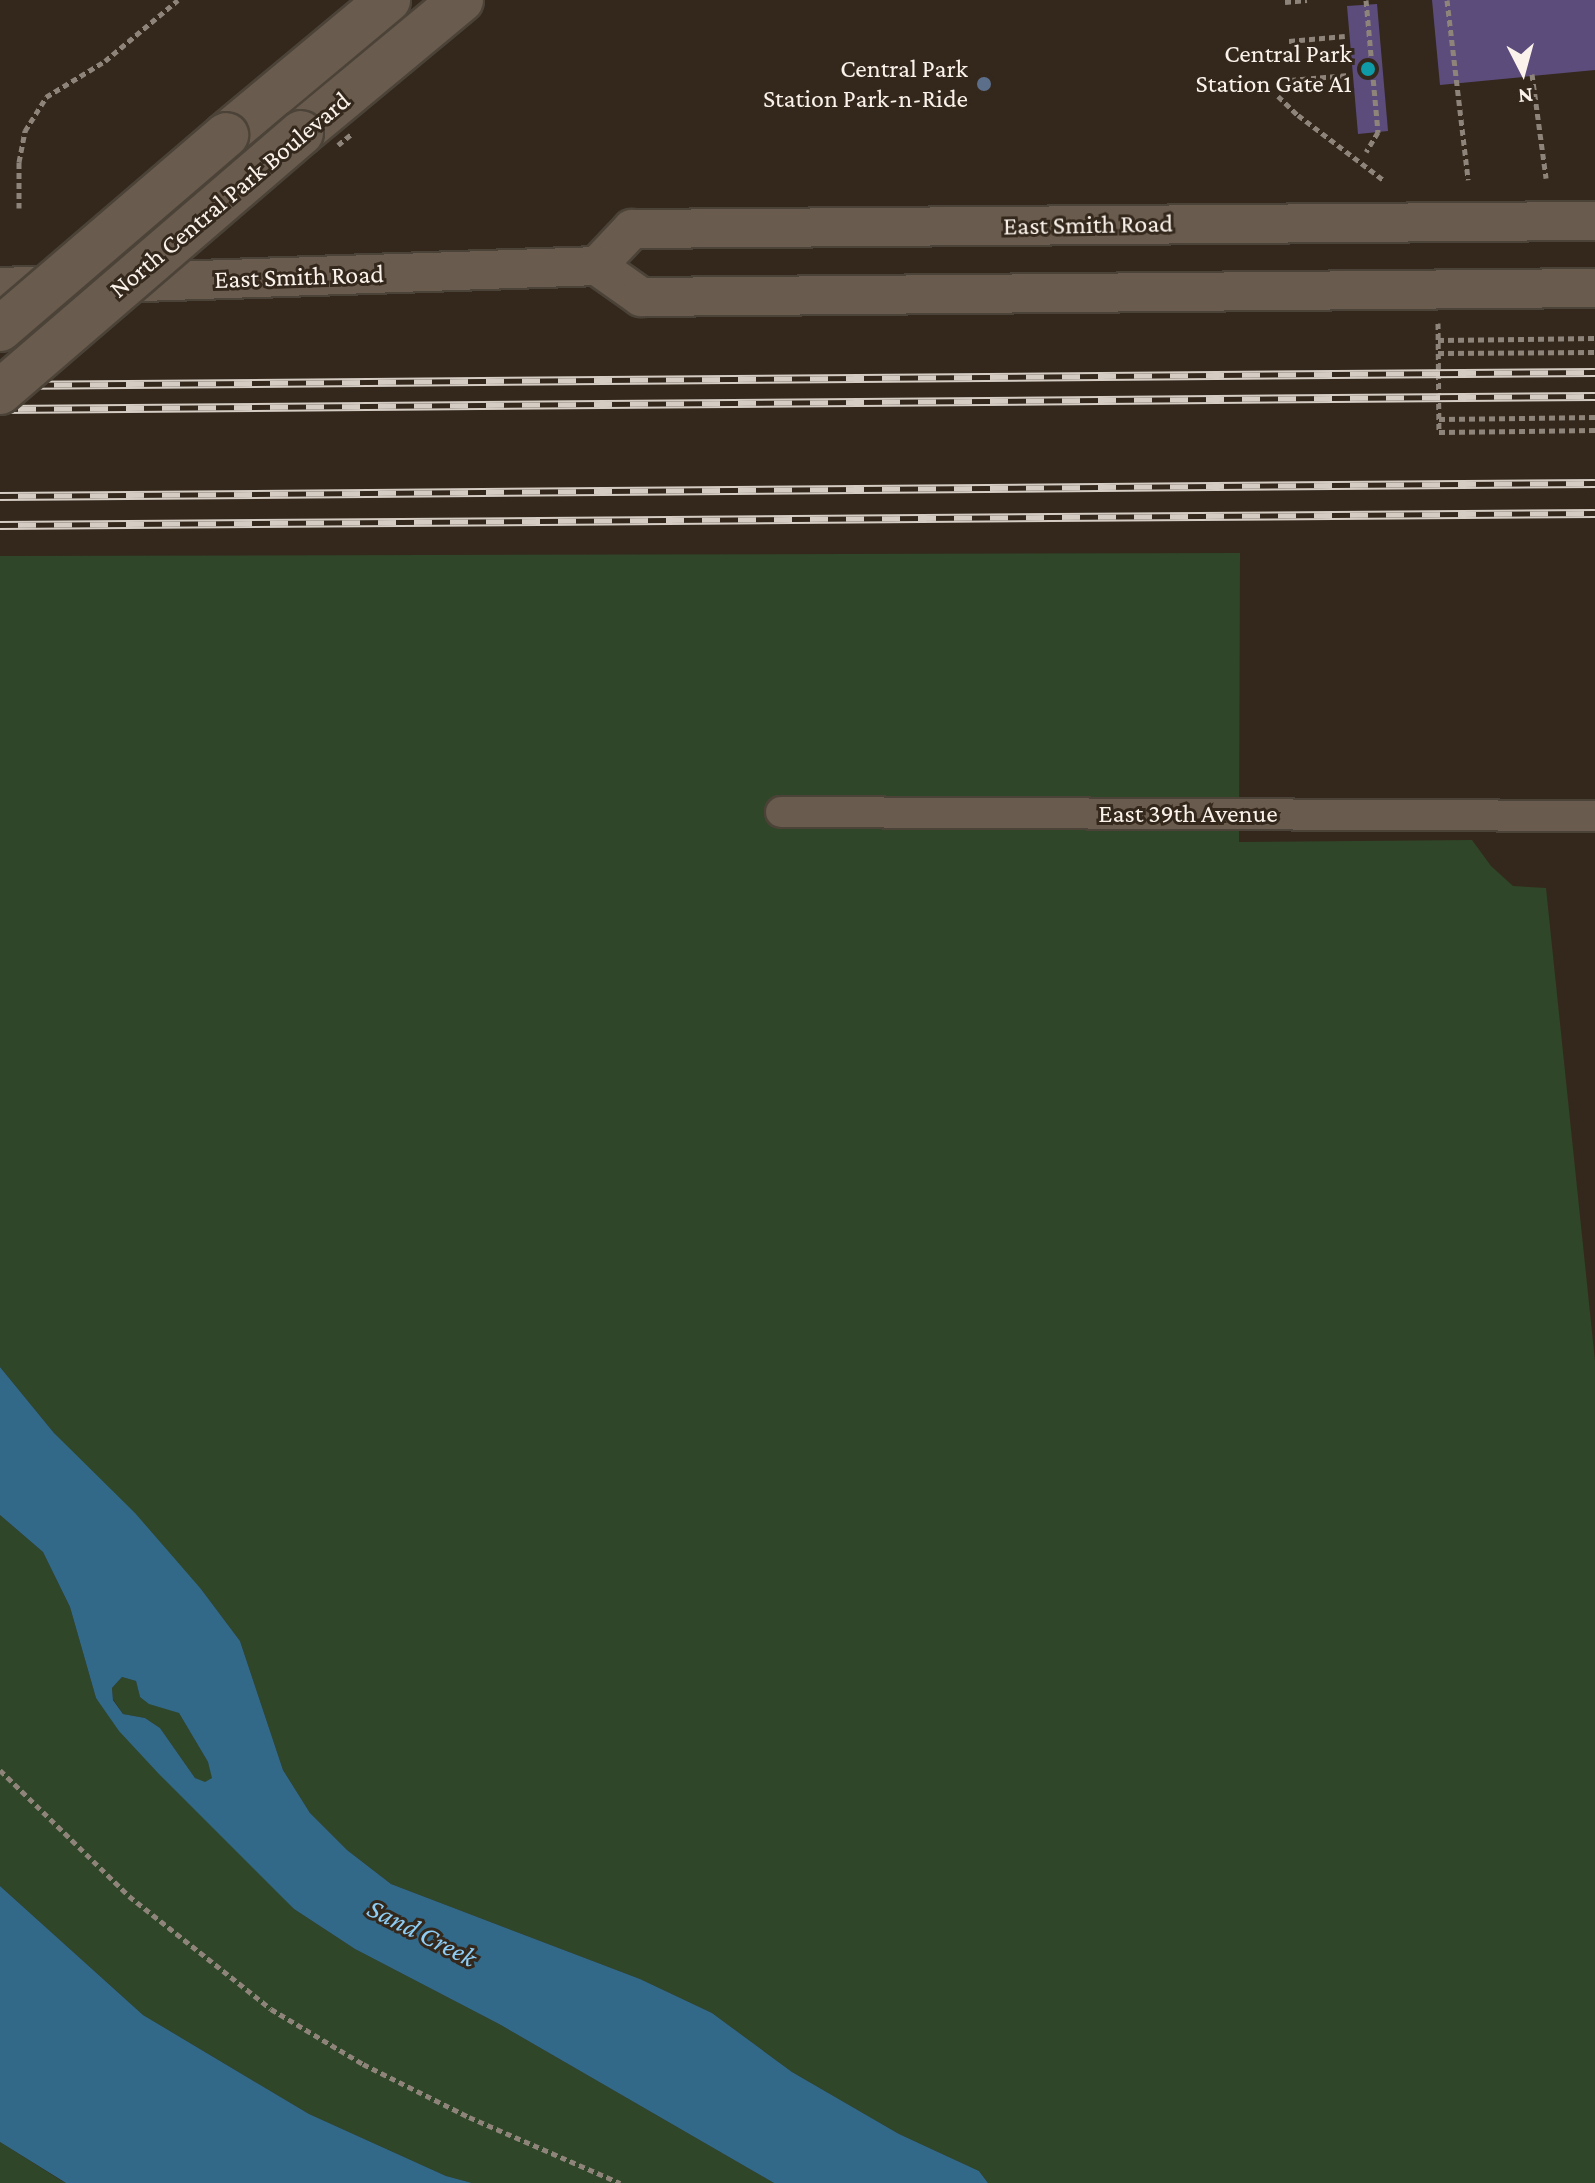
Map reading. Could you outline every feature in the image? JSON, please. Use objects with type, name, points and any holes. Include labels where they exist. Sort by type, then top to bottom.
[{"type":"main road","name":"North Central Park Boulevard","points":[[0,329],[388,0]]},
{"type":"main road","name":"North Central Park Boulevard","points":[[0,392],[461,0]]},
{"type":"street","name":"East Smith Road","points":[[0,287],[597,266],[632,229],[1595,221]]},
{"type":"street","points":[[597,266],[641,297],[1595,288]]},
{"type":"street","name":"East 39th Avenue","points":[[781,812],[1595,816]]},
{"type":"path","points":[[19,208],[19,162],[25,131],[46,97],[105,61],[178,0]]},
{"type":"path","points":[[1285,2],[1307,0]]},
{"type":"path","points":[[1366,0],[1378,132],[1366,152]]},
{"type":"path","points":[[1447,0],[1468,180]]},
{"type":"path","points":[[1289,41],[1345,36]]},
{"type":"path","points":[[1532,74],[1546,178]]},
{"type":"path","points":[[1290,80],[1349,75]]},
{"type":"path","points":[[1278,96],[1298,115],[1385,181]]},
{"type":"path","points":[[1438,322],[1439,432],[1595,430]]},
{"type":"path","points":[[1438,340],[1595,338]]},
{"type":"path","points":[[1438,353],[1595,352]]},
{"type":"path","points":[[1439,419],[1595,417]]},
{"type":"path","points":[[0,1770],[136,1902],[271,2009],[363,2064],[469,2117],[620,2183]]},
{"type":"green space","points":[[1240,553],[1239,842],[1472,840],[1491,866],[1513,886],[1546,888],[1595,1361],[1595,2183],[988,2183],[979,2171],[899,2134],[792,2072],[712,2013],[640,1979],[391,1884],[347,1850],[310,1813],[283,1770],[240,1641],[201,1589],[54,1433],[0,1367],[0,556]]},
{"type":"green space","points":[[0,1515],[43,1552],[70,1607],[96,1698],[294,1909],[355,1949],[499,2024],[774,2183],[472,2183],[446,2176],[309,2114],[143,2015],[0,1886]]},
{"type":"green space","points":[[122,1677],[136,1681],[140,1697],[179,1713],[208,1762],[213,1778],[205,1783],[195,1778],[160,1728],[145,1718],[123,1714],[113,1699],[112,1688]]},
{"type":"green space","points":[[0,2142],[62,2181],[66,2183],[0,2183]]},
{"type":"water","name":"Sand Creek","points":[[0,1367],[54,1433],[135,1513],[201,1589],[240,1641],[283,1770],[310,1813],[347,1850],[391,1884],[640,1979],[712,2013],[792,2072],[899,2134],[979,2171],[988,2183],[774,2183],[499,2024],[355,1949],[294,1909],[119,1731],[96,1698],[70,1607],[43,1552],[0,1515]],"holes":[[[122,1677],[136,1681],[140,1697],[149,1704],[179,1713],[208,1762],[212,1778],[205,1782],[195,1778],[160,1728],[145,1718],[123,1714],[113,1700],[112,1688]]]},
{"type":"water","points":[[0,1886],[143,2015],[309,2114],[446,2176],[472,2183],[66,2183],[0,2142]]},
{"type":"building","points":[[1432,0],[1595,0],[1595,70],[1440,85]]},
{"type":"building","name":"Central Park Station Gate A1","points":[[1377,4],[1388,131],[1358,134],[1347,6]]},
{"type":"railway","points":[[0,385],[1595,372]]},
{"type":"railway","points":[[0,409],[1595,396]]},
{"type":"railway","points":[[0,496],[1595,483]]},
{"type":"railway","points":[[0,525],[1595,513]]},
{"type":"place","name":"Central Park Station Gate A1","points":[[1368,69]]},
{"type":"place","name":"Central Park Station Park-n-Ride","points":[[984,84]]}]
